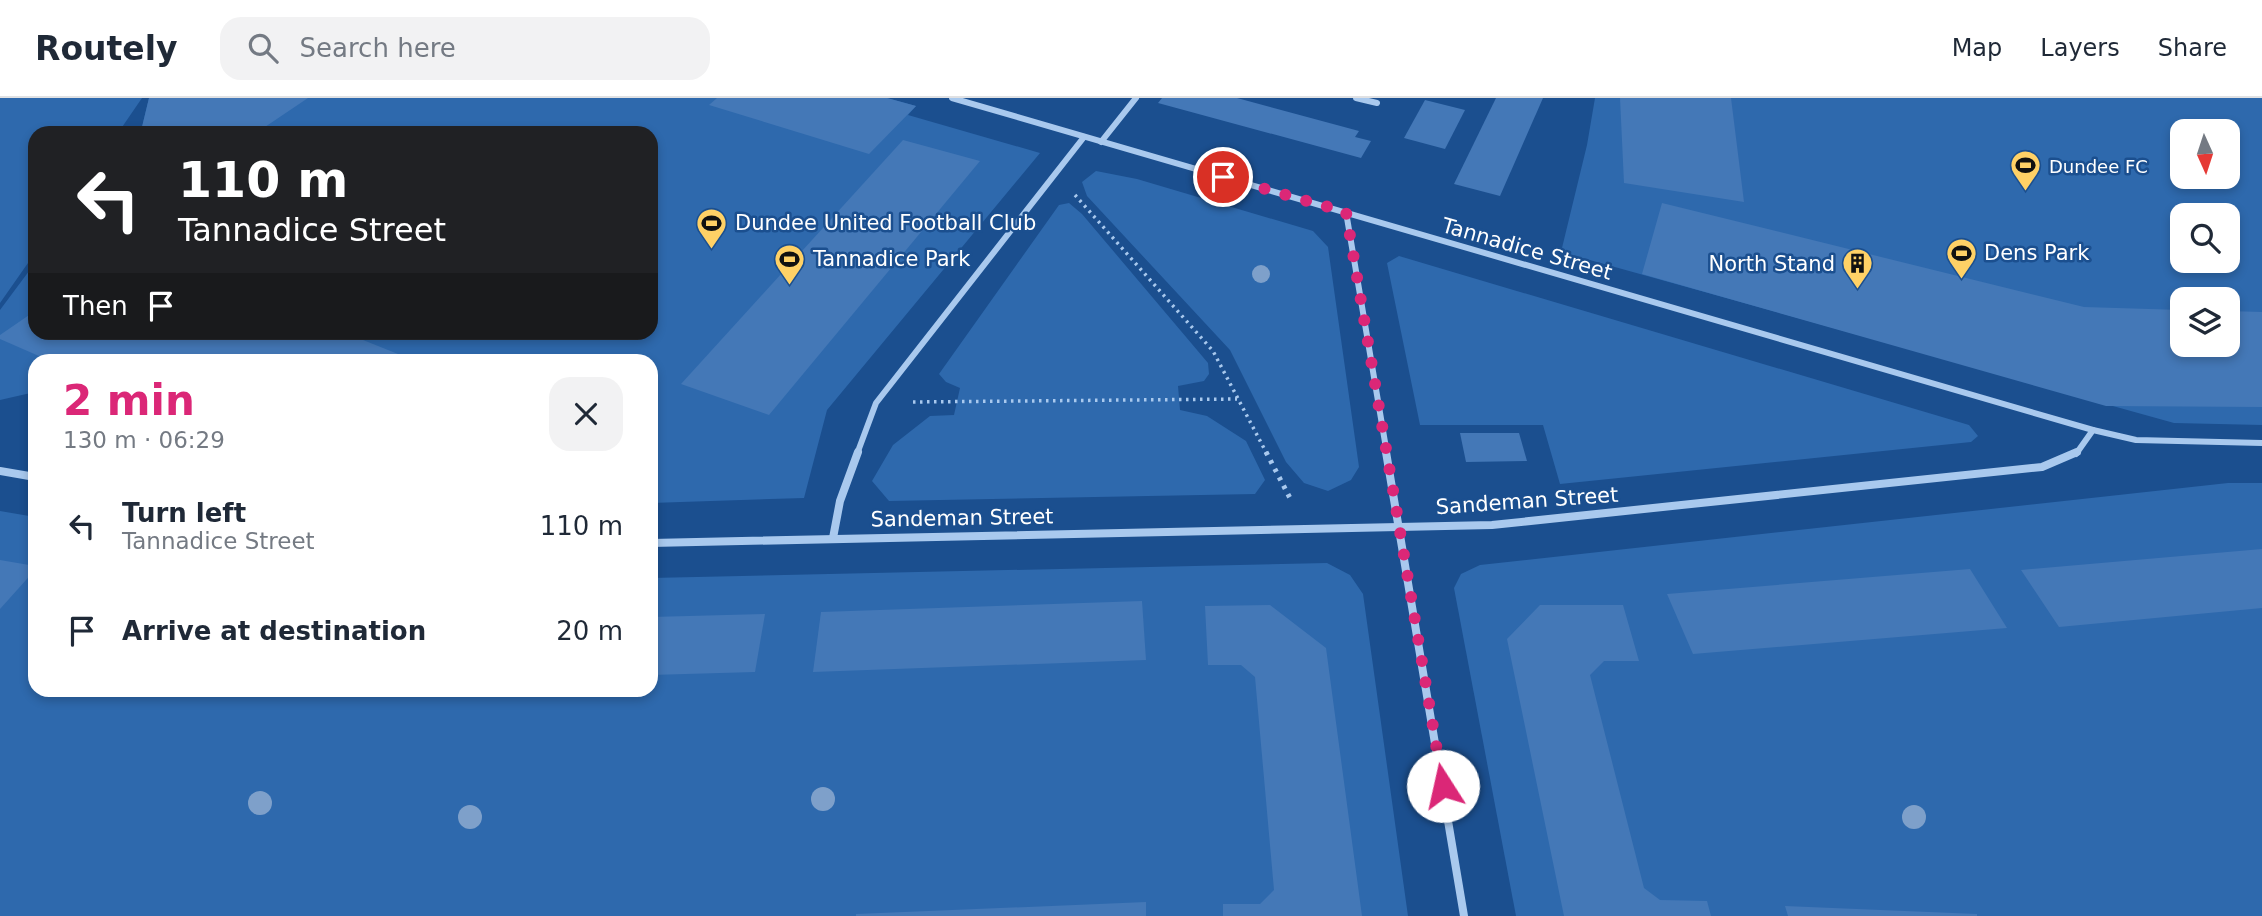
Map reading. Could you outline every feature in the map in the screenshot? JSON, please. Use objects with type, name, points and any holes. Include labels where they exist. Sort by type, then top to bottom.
[{"type":"street","name":"Tannadice Street","points":[[952,98],[2093,430]]},
{"type":"street","points":[[1101,142],[1136,98]]},
{"type":"street","points":[[1356,98],[1377,103]]},
{"type":"street","points":[[833,538],[839,501],[876,402],[1084,137]]},
{"type":"street","points":[[1346,212],[1464,916]]},
{"type":"street","points":[[2093,430],[2136,440],[2262,443]]},
{"type":"street","name":"Sandeman Street","points":[[658,543],[1492,525],[2042,467],[2074,456],[2093,430]]},
{"type":"street","points":[[0,471],[28,476]]},
{"type":"path","points":[[1056,174],[1213,351],[1306,527]]},
{"type":"path","points":[[876,402],[1237,399]]},
{"type":"shaded area","points":[[0,98],[142,98],[123,126],[28,126],[28,263],[0,303]]},
{"type":"shaded area","name":"Tannadice Park","points":[[149,98],[887,98],[916,106],[908,115],[1040,153],[827,410],[804,498],[658,503],[658,354],[28,354],[28,394],[0,400],[0,310],[28,272],[28,340],[658,340],[658,126],[142,126]]},
{"type":"shaded area","name":"Dens Park","points":[[1595,98],[2262,98],[2262,425],[2174,423],[1561,252],[1587,145]]},
{"type":"shaded area","points":[[1096,171],[1137,179],[1313,231],[1328,247],[1359,467],[1351,480],[1328,491],[1304,483],[1286,462],[1230,350],[1087,196],[1082,182]]},
{"type":"shaded area","points":[[1069,203],[1082,214],[1208,363],[1209,374],[1204,381],[1178,386],[1180,410],[1207,416],[1246,441],[1265,480],[1255,494],[889,501],[872,481],[893,445],[930,416],[954,415],[960,388],[946,382],[939,374],[1059,205]]},
{"type":"shaded area","points":[[1399,256],[1969,425],[1978,436],[1971,442],[1560,484],[1543,425],[1420,425],[1387,263]]},
{"type":"shaded area","points":[[2228,483],[2262,483],[2262,916],[1516,916],[1454,588],[1461,574],[1480,565]]},
{"type":"shaded area","points":[[0,511],[28,516],[28,697],[658,697],[658,578],[1327,563],[1350,575],[1363,594],[1408,916],[0,916]]},
{"type":"building","points":[[149,98],[308,98],[266,126],[142,126]]},
{"type":"building","points":[[717,98],[887,98],[916,106],[869,154],[709,105]]},
{"type":"building","points":[[1162,98],[1237,98],[1359,131],[1355,137],[1371,141],[1361,158],[1158,103]]},
{"type":"building","points":[[1496,98],[1543,98],[1500,196],[1454,184]]},
{"type":"building","points":[[1620,98],[1731,98],[1744,202],[1624,183]]},
{"type":"building","points":[[1425,100],[1465,110],[1445,149],[1404,138]]},
{"type":"building","points":[[903,140],[980,161],[769,415],[681,384]]},
{"type":"building","name":"North Stand","points":[[1662,203],[2084,307],[2170,310],[2170,357],[2240,357],[2240,311],[2262,312],[2262,407],[2106,406],[1642,274]]},
{"type":"building","points":[[28,316],[28,340],[363,340],[398,354],[34,354],[0,339],[0,335]]},
{"type":"building","points":[[1460,433],[1519,433],[1527,461],[1466,462]]},
{"type":"building","points":[[2262,549],[2262,608],[2059,627],[2021,570]]},
{"type":"building","points":[[0,560],[28,565],[28,578],[0,609]]},
{"type":"building","points":[[1970,569],[2007,628],[1693,654],[1667,594]]},
{"type":"building","points":[[1142,601],[1146,660],[813,672],[821,612]]},
{"type":"building","points":[[1270,605],[1326,648],[1362,916],[1223,916],[1223,904],[1260,904],[1274,890],[1255,677],[1241,665],[1208,665],[1205,606]]},
{"type":"building","points":[[1540,605],[1623,605],[1639,661],[1604,661],[1590,675],[1644,888],[1660,900],[1707,901],[1711,916],[1564,916],[1507,639]]},
{"type":"building","points":[[765,614],[755,672],[658,675],[658,617]]},
{"type":"building","points":[[1146,902],[1146,916],[856,916],[856,914]]},
{"type":"building","points":[[1785,906],[1977,914],[1977,916],[1788,916]]},
{"type":"place","name":"Dundee FC","points":[[2026,193]]},
{"type":"place","name":"Dundee United Football Club","points":[[712,250]]},
{"type":"place","name":"Dens Park","points":[[1961,280]]},
{"type":"place","name":"Tannadice Park","points":[[790,286]]},
{"type":"place","name":"North Stand","points":[[1858,291]]},
{"type":"route","points":[[1223,177],[1346,212],[1443,786]]}]
